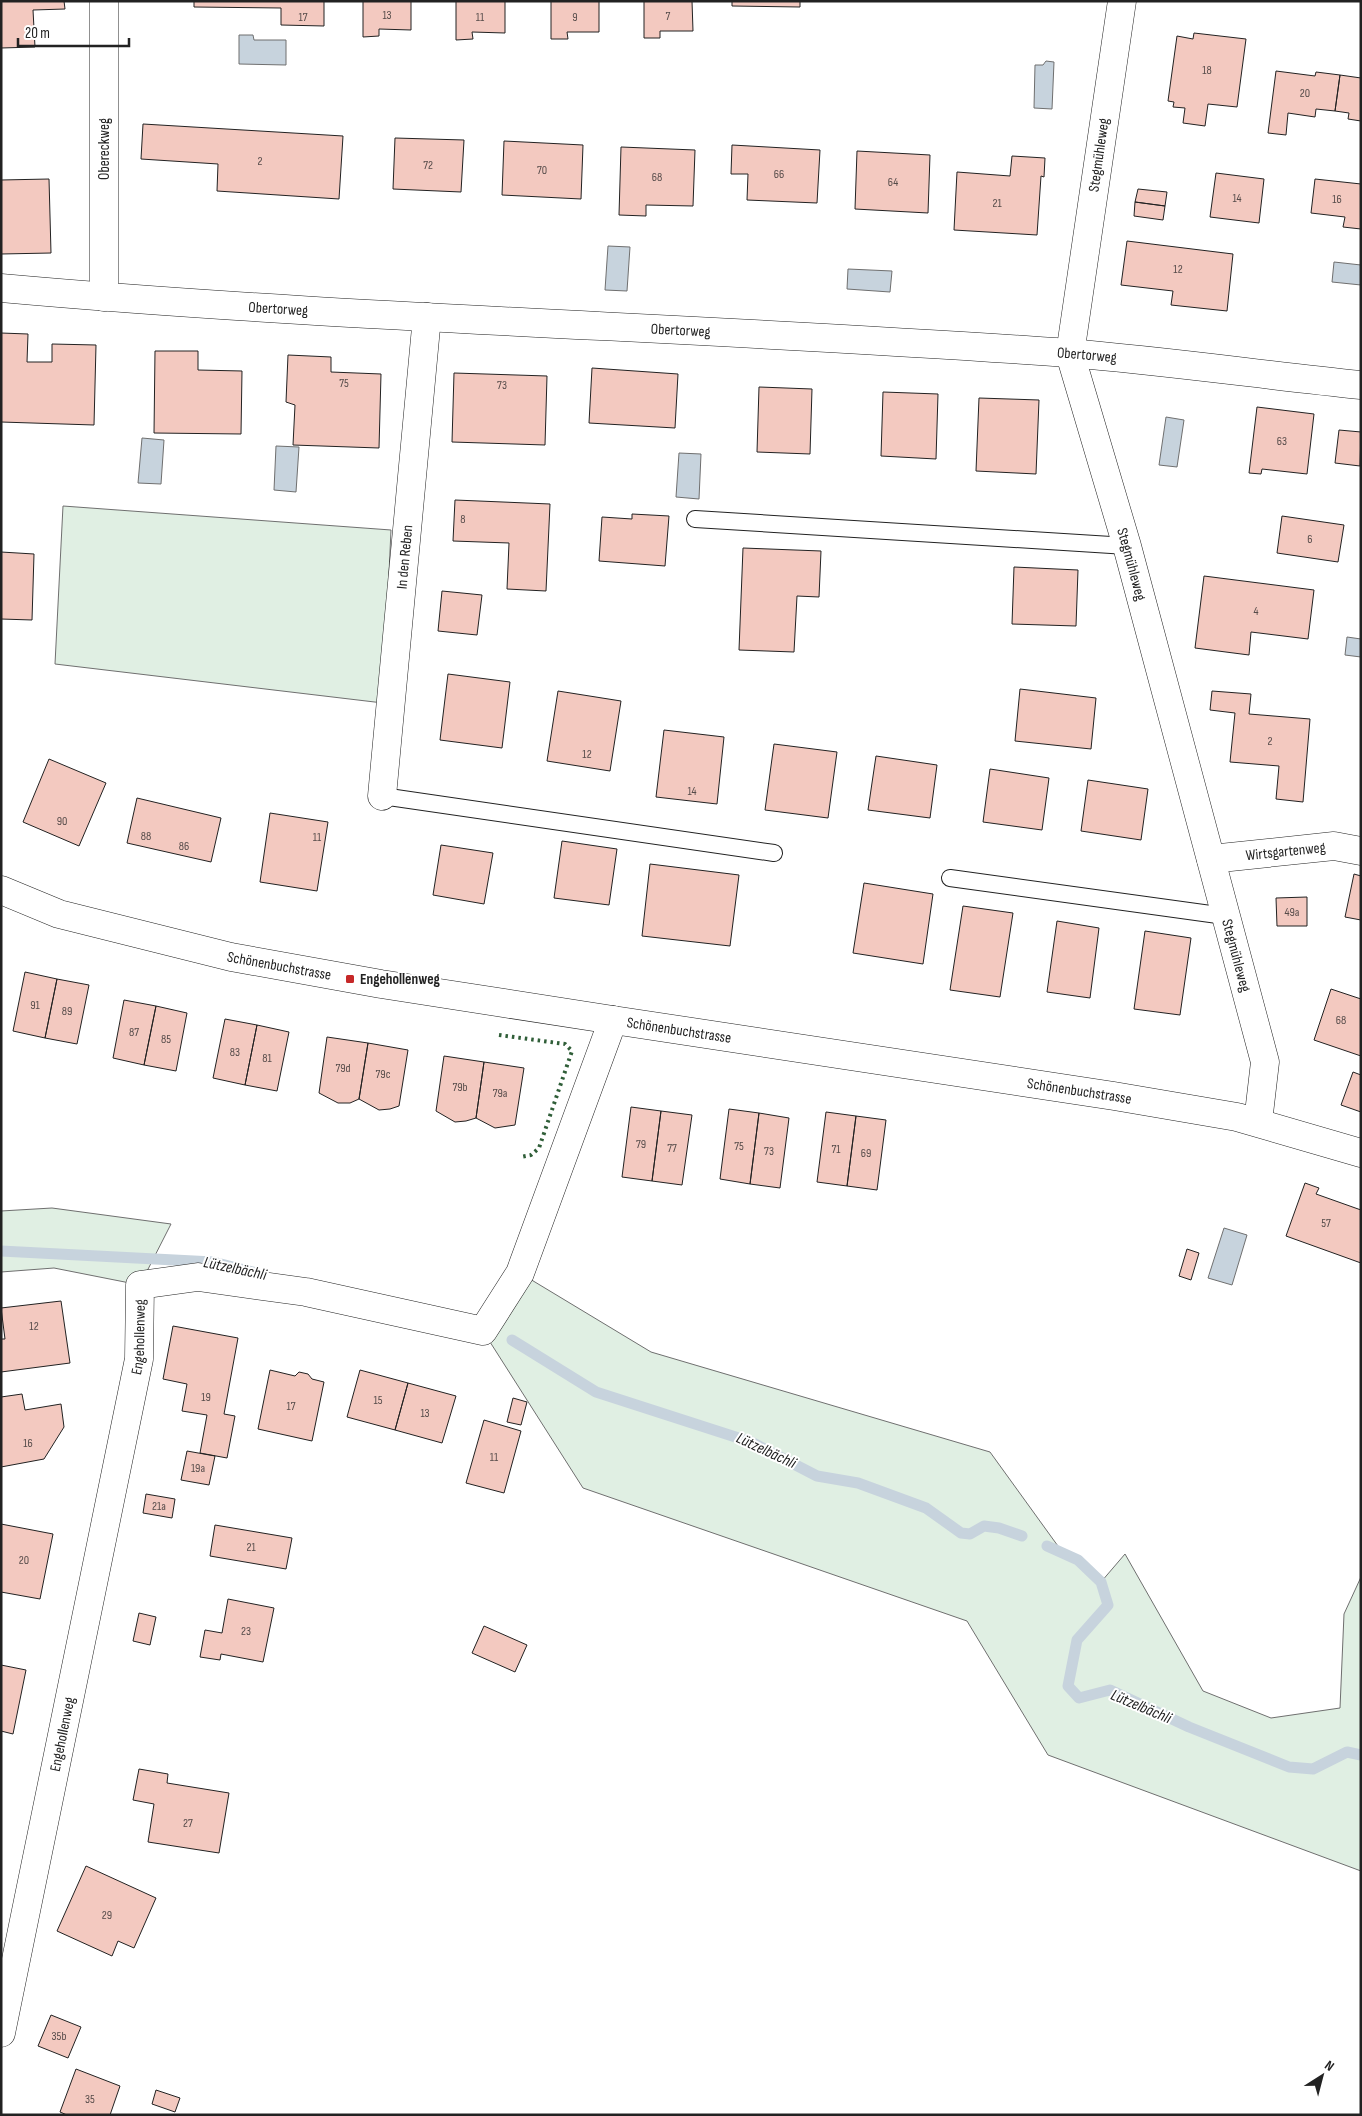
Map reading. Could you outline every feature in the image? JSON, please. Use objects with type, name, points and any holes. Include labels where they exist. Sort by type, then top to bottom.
[{"type":"street","name":"Obereckweg","points":[[104,1],[104,297]]},
{"type":"street","name":"Stegmühleweg","points":[[1122,1],[1070,354],[1127,546],[1265,1062],[1259,1098],[1258,1122]]},
{"type":"street","name":"Obertorweg","points":[[1,288],[104,297],[427,317],[1070,354],[1361,385]]},
{"type":"street","name":"In den Reben","points":[[382,796],[427,317]]},
{"type":"street","name":"Wirtsgartenweg","points":[[1211,859],[1334,846],[1361,851]]},
{"type":"street","name":"Schönenbuchstrasse","points":[[1,890],[58,914],[231,957],[366,981],[613,1020],[1114,1096],[1258,1122],[1361,1153]]},
{"type":"street","name":"Engehollenweg","points":[[1,2033],[139,1359],[140,1285],[198,1277],[306,1292],[483,1331],[520,1273],[613,1020]]},
{"type":"lane","points":[[695,519],[1127,546]]},
{"type":"lane","points":[[382,796],[774,853]]},
{"type":"lane","points":[[950,878],[1225,916]]},
{"type":"green space","points":[[63,506],[391,530],[383,703],[55,664]]},
{"type":"green space","points":[[52,1208],[171,1224],[140,1285],[54,1268],[1,1272],[1,1211]]},
{"type":"green space","points":[[520,1273],[651,1352],[990,1452],[1063,1553],[1101,1582],[1125,1554],[1203,1691],[1271,1718],[1340,1708],[1344,1614],[1361,1577],[1361,1871],[1048,1755],[967,1621],[583,1488],[483,1331]]},
{"type":"shaded area","points":[[239,35],[253,35],[254,40],[286,40],[286,65],[239,64]]},
{"type":"shaded area","points":[[1046,61],[1054,62],[1052,109],[1034,108],[1035,65],[1043,65]]},
{"type":"shaded area","points":[[608,246],[630,247],[627,291],[605,290]]},
{"type":"shaded area","points":[[1334,262],[1361,265],[1361,285],[1332,282]]},
{"type":"shaded area","points":[[848,269],[892,271],[890,292],[847,289]]},
{"type":"shaded area","points":[[1166,417],[1184,420],[1177,467],[1159,465]]},
{"type":"shaded area","points":[[142,438],[164,440],[161,484],[138,483]]},
{"type":"shaded area","points":[[276,446],[299,447],[296,492],[274,490]]},
{"type":"shaded area","points":[[679,453],[701,454],[699,499],[676,497]]},
{"type":"shaded area","points":[[1347,637],[1361,639],[1361,657],[1345,655]]},
{"type":"shaded area","points":[[1224,1228],[1247,1235],[1232,1285],[1208,1278]]},
{"type":"building","points":[[1,1],[64,1],[65,9],[33,10],[35,47],[1,48]]},
{"type":"building","points":[[194,1],[324,1],[324,26],[281,25],[281,8],[194,7]]},
{"type":"building","points":[[363,1],[411,1],[411,30],[379,29],[379,36],[363,37]]},
{"type":"building","points":[[456,1],[505,1],[505,33],[472,32],[473,39],[456,40]]},
{"type":"building","points":[[551,1],[599,1],[599,32],[567,32],[568,39],[551,39]]},
{"type":"building","points":[[644,1],[692,1],[693,31],[660,31],[660,38],[644,38]]},
{"type":"building","points":[[732,1],[800,1],[800,7],[732,6]]},
{"type":"building","points":[[1194,33],[1246,39],[1237,107],[1208,104],[1205,126],[1183,123],[1185,108],[1173,107],[1174,102],[1168,101],[1177,36],[1193,39]]},
{"type":"building","points":[[1276,71],[1315,76],[1316,72],[1340,75],[1335,111],[1316,109],[1315,117],[1288,113],[1286,135],[1268,133]]},
{"type":"building","points":[[1340,75],[1361,78],[1361,121],[1348,119],[1349,113],[1335,111]]},
{"type":"building","points":[[143,124],[343,136],[339,199],[217,191],[218,164],[141,159]]},
{"type":"building","points":[[395,138],[464,140],[461,192],[393,189]]},
{"type":"building","points":[[504,141],[583,145],[581,199],[502,195]]},
{"type":"building","points":[[732,145],[820,150],[817,203],[747,200],[748,174],[731,174]]},
{"type":"building","points":[[621,147],[695,150],[693,206],[646,205],[646,216],[619,215]]},
{"type":"building","points":[[857,151],[930,155],[928,213],[855,209]]},
{"type":"building","points":[[1012,156],[1045,158],[1044,177],[1041,176],[1037,235],[954,230],[957,172],[1010,176]]},
{"type":"building","points":[[1216,173],[1264,179],[1259,223],[1210,217]]},
{"type":"building","points":[[49,179],[51,253],[1,254],[1,180]]},
{"type":"building","points":[[1315,179],[1361,184],[1361,229],[1343,227],[1345,217],[1311,213]]},
{"type":"building","points":[[1138,189],[1167,192],[1165,206],[1135,202]]},
{"type":"building","points":[[1135,202],[1165,206],[1163,220],[1134,216]]},
{"type":"building","points":[[1127,241],[1233,254],[1227,311],[1171,305],[1173,291],[1121,285]]},
{"type":"building","points":[[1,333],[28,334],[27,362],[52,362],[52,344],[96,345],[94,425],[1,422]]},
{"type":"building","points":[[155,351],[198,351],[198,370],[242,371],[241,434],[154,433]]},
{"type":"building","points":[[288,355],[331,357],[331,372],[381,374],[379,448],[293,445],[295,405],[286,402]]},
{"type":"building","points":[[592,368],[678,374],[675,428],[589,423]]},
{"type":"building","points":[[454,373],[547,376],[545,445],[452,442]]},
{"type":"building","points":[[759,387],[812,389],[810,454],[757,452]]},
{"type":"building","points":[[883,392],[938,394],[936,459],[881,456]]},
{"type":"building","points":[[979,398],[1039,400],[1036,474],[976,471]]},
{"type":"building","points":[[1257,407],[1314,414],[1307,474],[1262,469],[1261,474],[1249,473]]},
{"type":"building","points":[[1339,430],[1361,432],[1360,466],[1335,463]]},
{"type":"building","points":[[455,500],[550,504],[546,591],[507,589],[509,543],[453,541]]},
{"type":"building","points":[[632,514],[669,516],[665,566],[599,561],[602,517],[632,519]]},
{"type":"building","points":[[1282,516],[1344,525],[1338,562],[1277,553]]},
{"type":"building","points":[[743,548],[821,551],[819,597],[797,596],[794,652],[739,650]]},
{"type":"building","points":[[1,552],[34,554],[32,620],[1,619]]},
{"type":"building","points":[[1014,567],[1078,570],[1076,626],[1012,624]]},
{"type":"building","points":[[1204,576],[1314,590],[1308,639],[1251,632],[1249,655],[1195,648]]},
{"type":"building","points":[[442,591],[482,595],[477,635],[438,631]]},
{"type":"building","points":[[448,674],[510,682],[502,748],[440,740]]},
{"type":"building","points":[[1020,689],[1096,698],[1091,749],[1015,741]]},
{"type":"building","points":[[558,691],[621,701],[610,771],[547,761]]},
{"type":"building","points":[[1212,691],[1251,694],[1249,714],[1310,719],[1303,802],[1276,799],[1279,766],[1230,762],[1235,713],[1210,710]]},
{"type":"building","points":[[664,730],[724,737],[717,804],[656,797]]},
{"type":"building","points":[[774,744],[837,752],[828,818],[765,810]]},
{"type":"building","points":[[876,756],[937,765],[930,818],[868,810]]},
{"type":"building","points":[[49,759],[106,783],[79,846],[23,822]]},
{"type":"building","points":[[990,769],[1049,778],[1042,830],[983,822]]},
{"type":"building","points":[[1088,780],[1148,789],[1141,840],[1081,831]]},
{"type":"building","points":[[137,798],[221,818],[211,862],[127,843]]},
{"type":"building","points":[[270,813],[328,822],[317,891],[260,882]]},
{"type":"building","points":[[562,841],[617,849],[609,905],[554,898]]},
{"type":"building","points":[[441,845],[493,853],[484,904],[433,895]]},
{"type":"building","points":[[650,864],[739,875],[730,946],[642,936]]},
{"type":"building","points":[[1354,874],[1361,876],[1361,920],[1345,917]]},
{"type":"building","points":[[864,883],[933,894],[923,964],[853,953]]},
{"type":"building","points":[[1307,897],[1307,926],[1277,926],[1276,898]]},
{"type":"building","points":[[963,906],[1013,913],[1000,997],[950,990]]},
{"type":"building","points":[[1057,921],[1099,928],[1090,998],[1047,992]]},
{"type":"building","points":[[1145,931],[1191,938],[1180,1015],[1134,1009]]},
{"type":"building","points":[[25,972],[57,979],[45,1038],[13,1031]]},
{"type":"building","points":[[57,979],[89,985],[77,1044],[45,1038]]},
{"type":"building","points":[[1331,989],[1361,999],[1361,1056],[1314,1040]]},
{"type":"building","points":[[124,1000],[156,1006],[144,1065],[113,1058]]},
{"type":"building","points":[[156,1006],[187,1013],[176,1071],[144,1065]]},
{"type":"building","points":[[225,1019],[257,1025],[245,1085],[213,1078]]},
{"type":"building","points":[[257,1025],[289,1032],[277,1091],[245,1085]]},
{"type":"building","points":[[327,1037],[368,1043],[359,1099],[350,1103],[338,1103],[319,1093]]},
{"type":"building","points":[[368,1043],[408,1050],[399,1106],[379,1110],[359,1099]]},
{"type":"building","points":[[444,1056],[484,1062],[476,1118],[455,1122],[436,1111]]},
{"type":"building","points":[[484,1062],[524,1068],[515,1125],[495,1128],[476,1118]]},
{"type":"building","points":[[1353,1072],[1361,1075],[1361,1112],[1341,1105]]},
{"type":"building","points":[[631,1107],[661,1111],[652,1181],[622,1177]]},
{"type":"building","points":[[729,1109],[759,1113],[750,1184],[720,1179]]},
{"type":"building","points":[[661,1111],[692,1115],[682,1185],[652,1181]]},
{"type":"building","points":[[826,1112],[856,1116],[847,1186],[817,1182]]},
{"type":"building","points":[[759,1113],[789,1118],[780,1188],[750,1184]]},
{"type":"building","points":[[856,1116],[886,1120],[877,1190],[847,1186]]},
{"type":"building","points":[[1305,1183],[1319,1188],[1316,1194],[1361,1210],[1361,1263],[1286,1236]]},
{"type":"building","points":[[1187,1249],[1199,1253],[1191,1280],[1179,1276]]},
{"type":"building","points":[[61,1301],[70,1363],[1,1372],[1,1339],[5,1339],[1,1308]]},
{"type":"building","points":[[173,1326],[238,1338],[224,1414],[235,1416],[227,1458],[200,1453],[207,1415],[182,1411],[187,1384],[163,1379]]},
{"type":"building","points":[[270,1370],[295,1376],[299,1372],[308,1374],[312,1379],[324,1382],[312,1441],[258,1429]]},
{"type":"building","points":[[360,1370],[408,1383],[395,1430],[347,1417]]},
{"type":"building","points":[[408,1383],[456,1396],[442,1443],[395,1430]]},
{"type":"building","points":[[22,1394],[25,1410],[61,1404],[64,1427],[44,1459],[1,1467],[1,1397]]},
{"type":"building","points":[[513,1398],[527,1402],[521,1425],[507,1422]]},
{"type":"building","points":[[484,1420],[521,1431],[504,1493],[466,1483]]},
{"type":"building","points":[[187,1451],[215,1456],[209,1485],[181,1480]]},
{"type":"building","points":[[146,1494],[175,1499],[172,1518],[143,1513]]},
{"type":"building","points":[[1,1524],[53,1534],[40,1599],[1,1592]]},
{"type":"building","points":[[215,1525],[292,1538],[286,1569],[210,1556]]},
{"type":"building","points":[[228,1599],[274,1608],[263,1662],[221,1654],[220,1660],[200,1657],[205,1630],[222,1633]]},
{"type":"building","points":[[139,1613],[156,1617],[150,1645],[133,1641]]},
{"type":"building","points":[[484,1626],[527,1645],[515,1672],[472,1653]]},
{"type":"building","points":[[1,1665],[26,1670],[13,1734],[1,1731]]},
{"type":"building","points":[[139,1769],[168,1774],[167,1783],[229,1793],[219,1853],[148,1842],[154,1804],[133,1800]]},
{"type":"building","points":[[86,1866],[156,1898],[134,1948],[118,1941],[112,1956],[57,1931]]},
{"type":"building","points":[[51,2015],[81,2027],[68,2058],[38,2046]]},
{"type":"building","points":[[76,2069],[120,2086],[110,2115],[67,2115],[60,2112]]},
{"type":"building","points":[[156,2090],[180,2098],[175,2112],[152,2104]]},
{"type":"waterway","name":"Lützelbächli","points":[[1,1251],[213,1262],[253,1272]]},
{"type":"waterway","name":"Lützelbächli","points":[[512,1340],[596,1392],[751,1442],[817,1476],[858,1483],[926,1508],[961,1533],[970,1534],[984,1526],[999,1528],[1022,1536]]},
{"type":"waterway","name":"Lützelbächli","points":[[1047,1546],[1078,1560],[1101,1582],[1108,1605],[1077,1640],[1068,1686],[1079,1698],[1110,1690],[1189,1727],[1289,1767],[1313,1769],[1347,1752],[1361,1755]]},
{"type":"hedge","points":[[499,1035],[565,1044],[572,1051],[539,1148],[531,1155],[520,1157]]},
{"type":"place","name":"Engehollenweg","points":[[350,979]]}]
